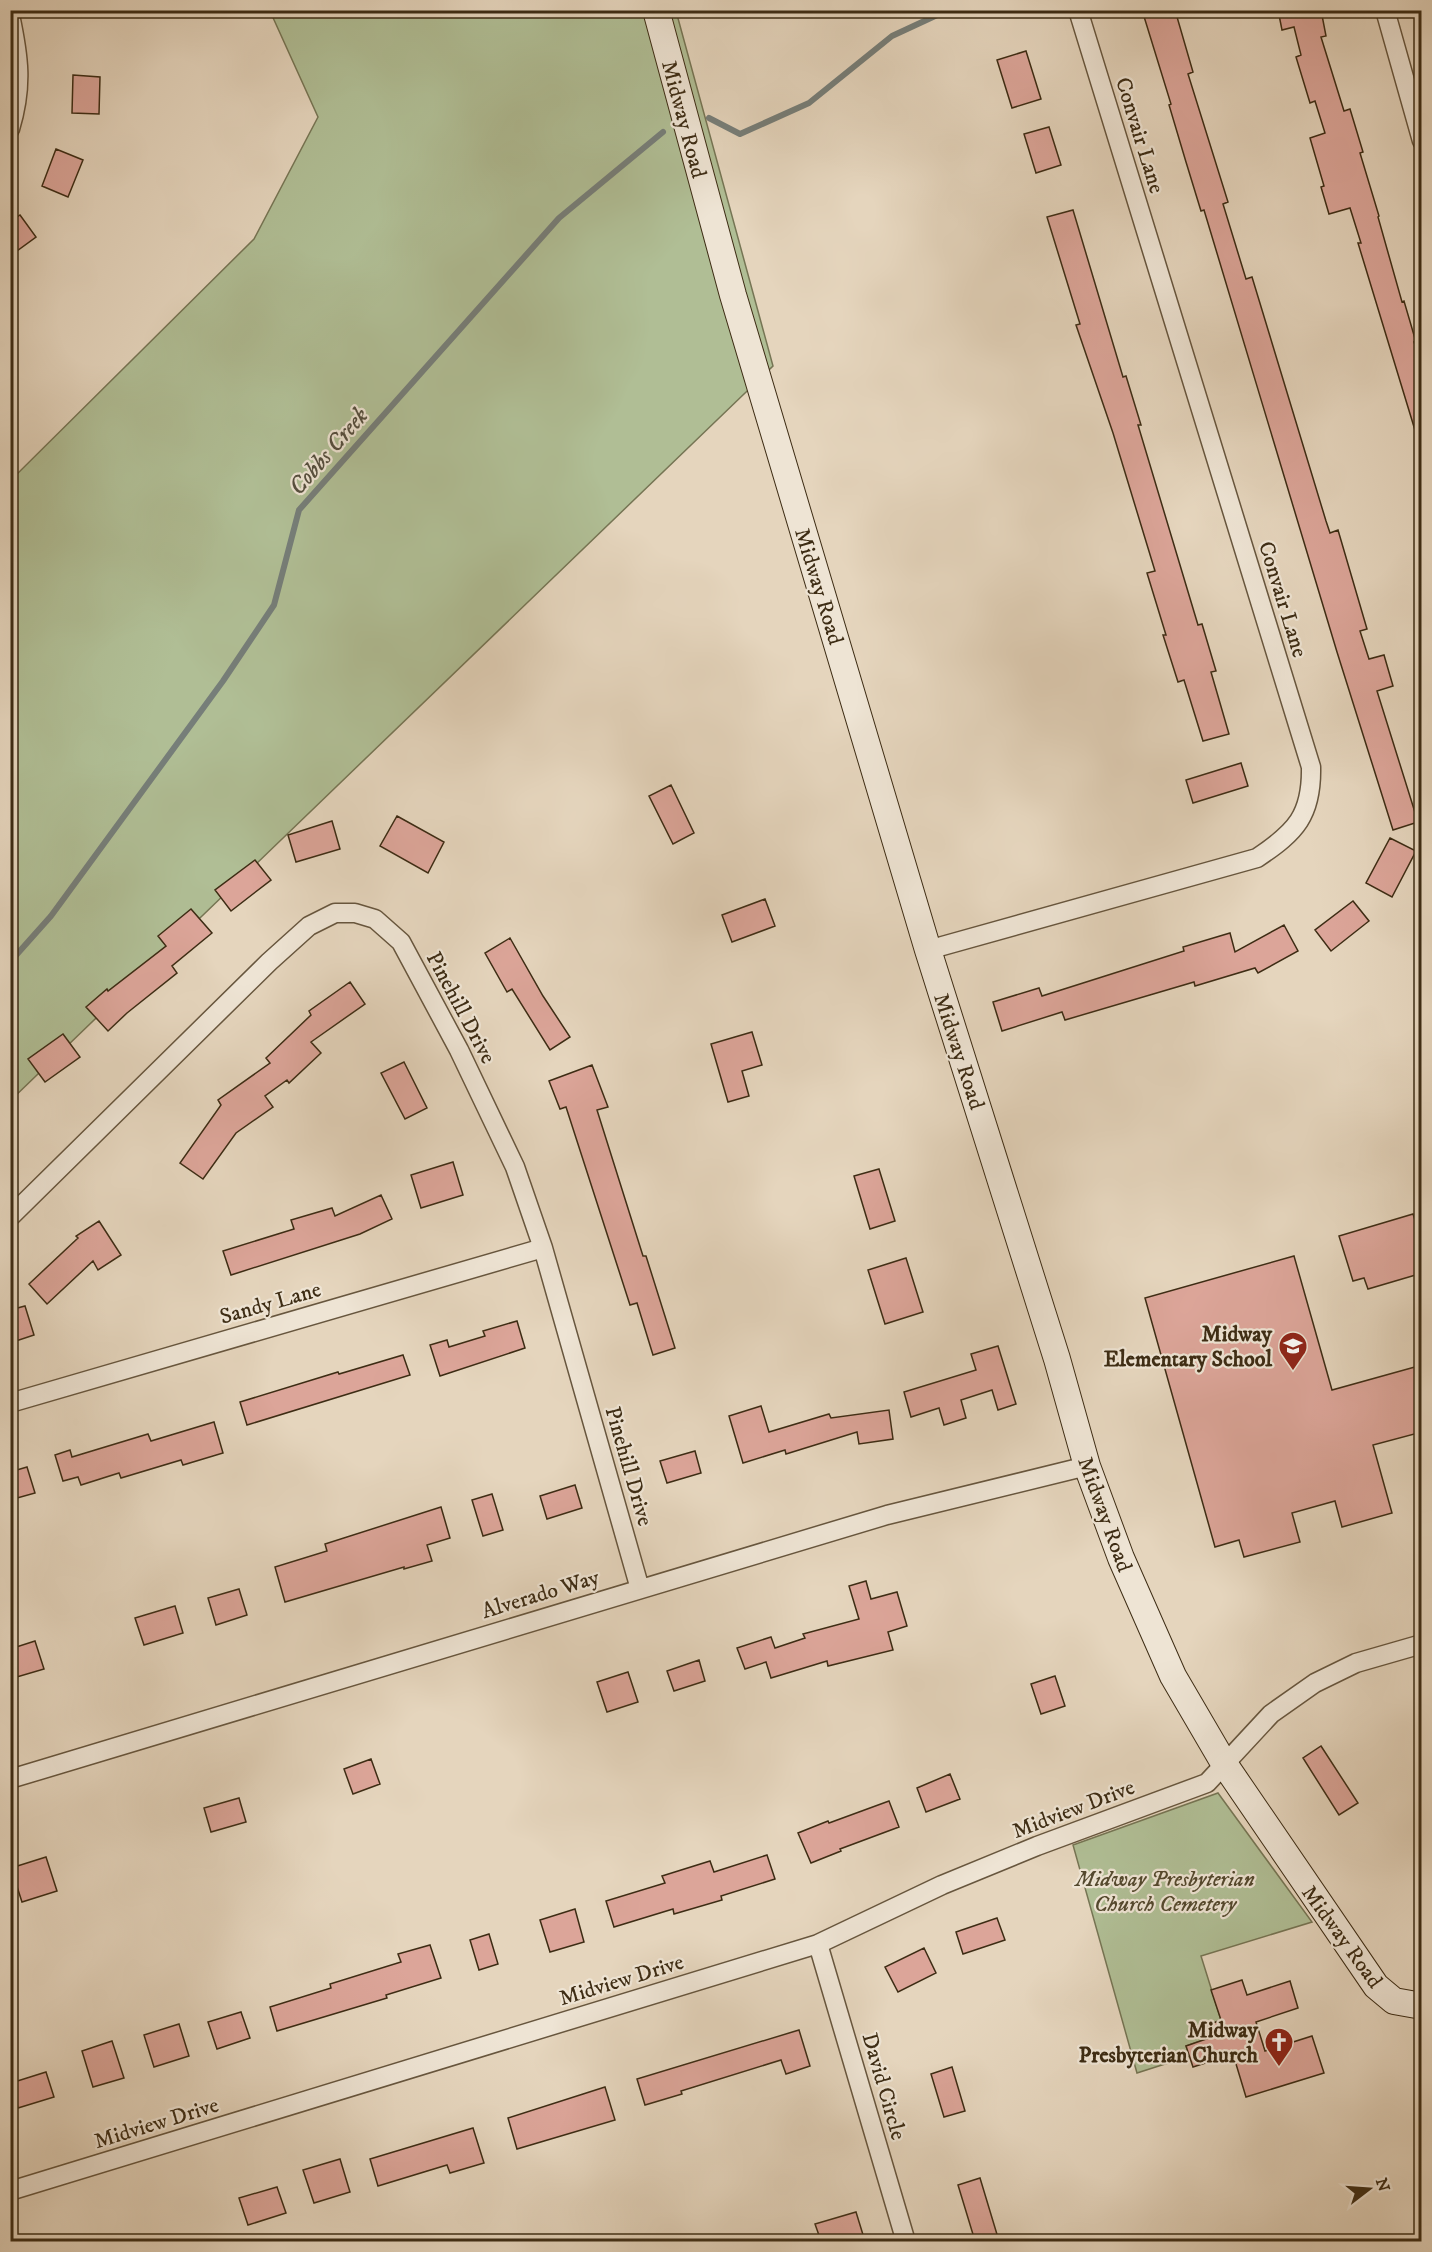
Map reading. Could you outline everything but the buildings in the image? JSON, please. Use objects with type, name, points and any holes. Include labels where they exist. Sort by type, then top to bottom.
[{"type":"street","name":"Midway Road","points":[[656,10],[733,295],[928,950],[1054,1347],[1087,1466],[1121,1558],[1173,1676],[1225,1765],[1376,1986],[1394,2001],[1422,2006]]},
{"type":"street","name":"Convair Lane","points":[[928,950],[1257,858],[1278,845],[1297,825],[1308,806],[1312,789],[1311,766],[1078,10]]},
{"type":"street","points":[[1384,10],[1422,141]]},
{"type":"street","points":[[10,15],[19,59],[18,95],[10,129]]},
{"type":"street","name":"Pinehill Drive","points":[[10,1217],[269,962],[309,926],[335,913],[355,913],[375,918],[401,942],[459,1050],[515,1167],[543,1248],[640,1589]]},
{"type":"street","name":"Sandy Lane","points":[[10,1403],[543,1248]]},
{"type":"street","name":"Alverado Way","points":[[10,1779],[886,1515],[1087,1466]]},
{"type":"street","name":"Midview Drive","points":[[10,2192],[819,1944],[942,1885],[1038,1846],[1207,1783],[1271,1714],[1315,1683],[1356,1663],[1422,1644]]},
{"type":"street","name":"David Circle","points":[[819,1944],[906,2241]]},
{"type":"green space","points":[[270,11],[676,11],[773,366],[11,1100],[10,481],[254,239],[318,117]]},
{"type":"green space","name":"Midway Presbyterian Church Cemetery","points":[[1218,1793],[1312,1922],[1201,1956],[1221,2020],[1208,2025],[1212,2037],[1186,2046],[1190,2056],[1137,2073],[1073,1845]]},
{"type":"waterway","name":"Cobbs Creek","points":[[709,118],[740,134],[809,103],[892,36],[948,10]]},
{"type":"waterway","name":"Cobbs Creek","points":[[10,962],[51,916],[223,681],[274,605],[299,510],[559,218],[663,132]]},
{"type":"place","name":"Midway Elementary School","points":[[1293,1372]]},
{"type":"place","name":"Midway Presbyterian Church","points":[[1279,2068]]}]
